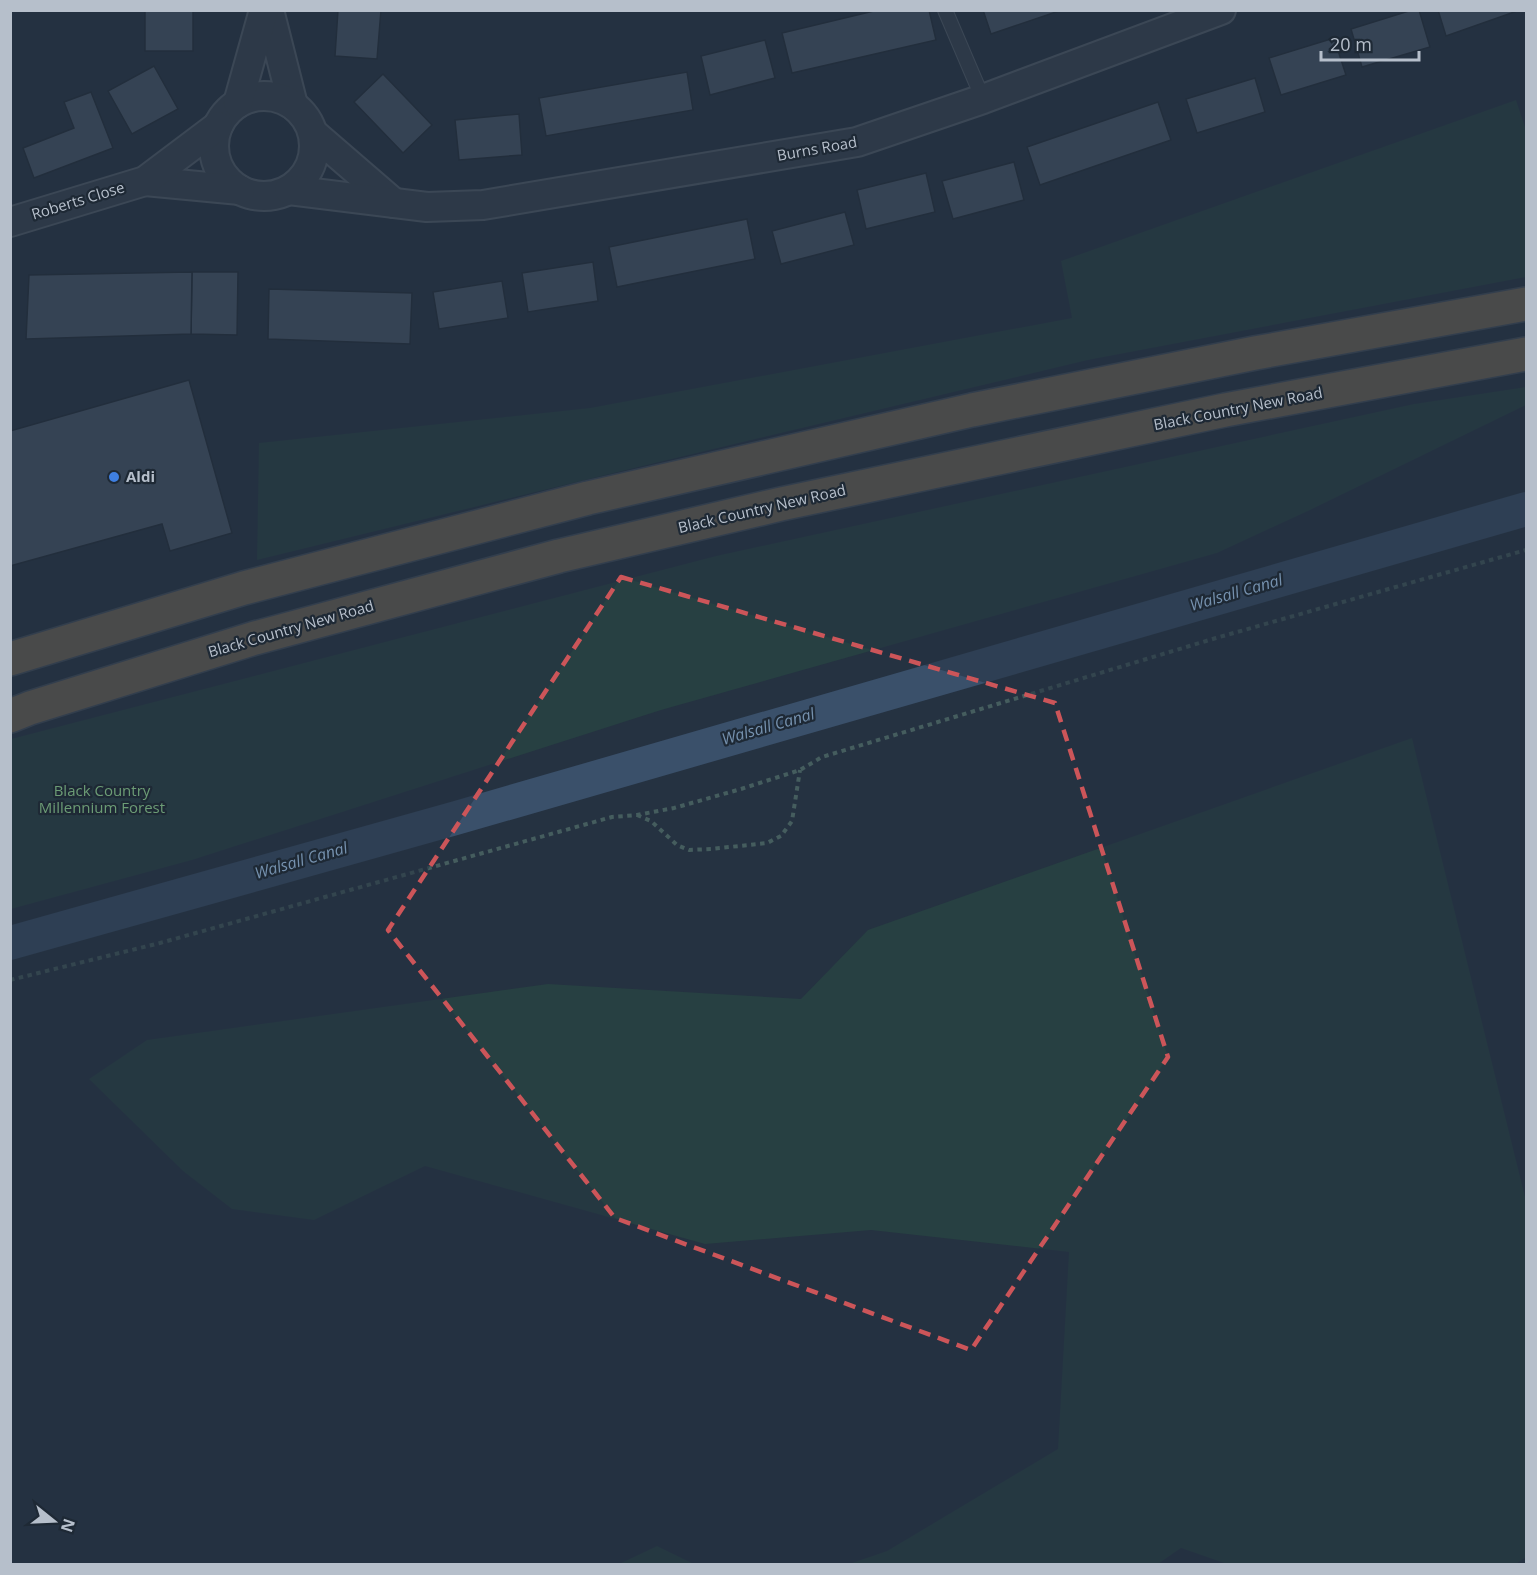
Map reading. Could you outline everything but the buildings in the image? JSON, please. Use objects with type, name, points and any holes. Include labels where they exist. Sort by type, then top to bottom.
[{"type":"highway","points":[[10,659],[244,588],[588,498],[972,410],[1255,353],[1527,304]]},
{"type":"highway","name":"Black Country New Road","points":[[10,716],[255,638],[559,556],[782,504],[1202,415],[1527,354]]},
{"type":"street","points":[[238,103],[267,10]]},
{"type":"street","points":[[267,10],[293,105]]},
{"type":"street","name":"Burns Road","points":[[289,190],[426,207],[483,206],[857,142],[982,99],[1210,12]]},
{"type":"street","points":[[255,96],[276,97],[293,105],[306,117],[313,133],[315,148],[311,164],[303,179],[289,190],[274,196],[257,196],[240,190],[225,178],[217,162],[214,144],[218,126],[226,113],[238,103],[255,96]]},
{"type":"street","name":"Roberts Close","points":[[10,222],[145,181],[218,126]]},
{"type":"street","points":[[313,133],[394,203]]},
{"type":"street","name":"Roberts Close","points":[[145,181],[240,190]]},
{"type":"lane","points":[[945,10],[982,99]]},
{"type":"path","points":[[10,980],[171,940],[612,817],[674,808],[720,795],[800,770],[833,753],[1216,638],[1527,550]]},
{"type":"path","points":[[637,815],[651,820],[678,845],[689,850],[767,843],[781,836],[792,821],[800,770]]},
{"type":"highlighted area","points":[[621,577],[1055,703],[1168,1057],[971,1350],[615,1218],[388,930]]},
{"type":"green space","points":[[1516,100],[1526,130],[1526,277],[1088,360],[257,560],[259,443],[590,408],[1072,318],[1061,261]]},
{"type":"green space","name":"Black Country Millennium Forest","points":[[1526,387],[1526,405],[1217,553],[661,710],[192,860],[11,909],[11,739],[716,556],[1414,404]]},
{"type":"green space","points":[[1412,738],[1526,1201],[1526,1557],[1516,1564],[1227,1564],[1181,1548],[1158,1564],[849,1564],[887,1551],[1058,1449],[1069,1252],[871,1230],[705,1244],[425,1166],[314,1220],[232,1209],[183,1171],[89,1079],[147,1040],[548,984],[801,999],[868,930]]},
{"type":"green space","points":[[657,1546],[694,1564],[619,1564]]},
{"type":"waterway","name":"Walsall Canal","points":[[10,943],[456,818],[1526,509]]},
{"type":"place","name":"Aldi","points":[[114,477]]}]
